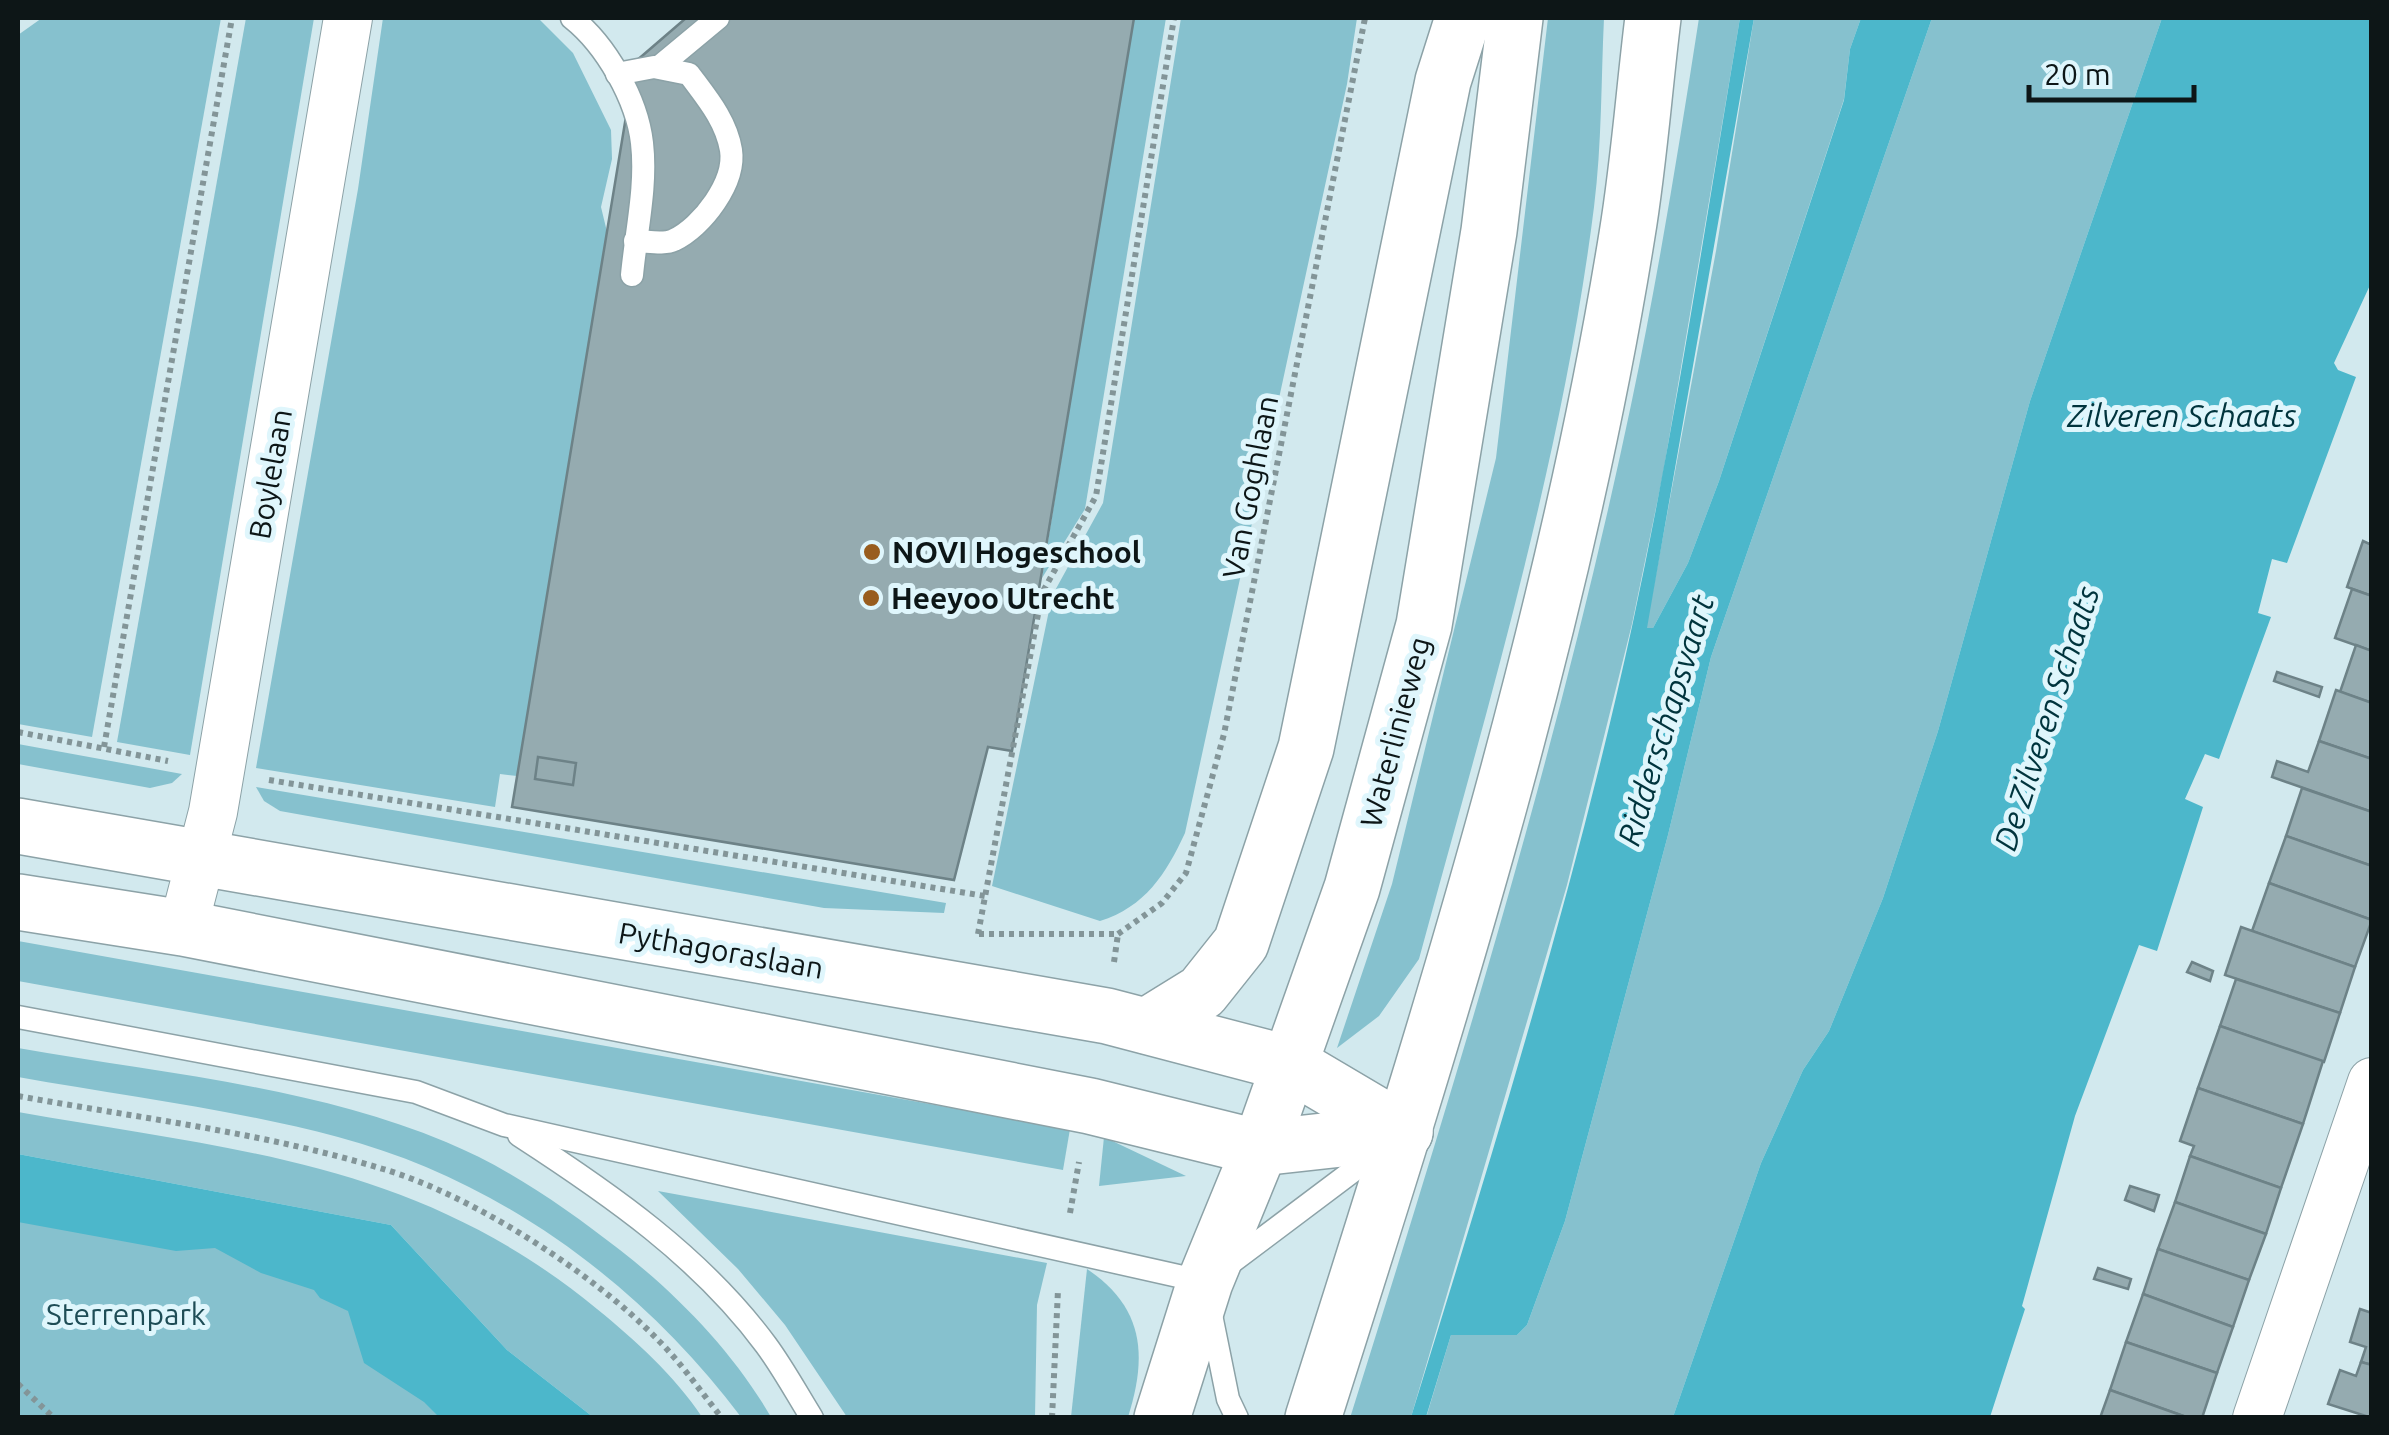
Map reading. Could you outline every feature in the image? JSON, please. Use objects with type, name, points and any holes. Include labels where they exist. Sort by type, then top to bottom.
[{"type":"main road","points":[[1127,1021],[1202,992],[1241,943],[1306,748],[1443,81],[1462,18]]},
{"type":"main road","name":"Waterlinieweg","points":[[1162,1418],[1205,1282],[1260,1148],[1352,888],[1424,625],[1490,231],[1514,18]]},
{"type":"main road","points":[[1313,1418],[1405,1132],[1542,635],[1582,462],[1627,234],[1653,18]]},
{"type":"main road","name":"Pythagoraslaan","points":[[18,826],[1127,1021],[1290,1064],[1405,1132]]},
{"type":"main road","points":[[18,902],[183,928],[1090,1106],[1260,1148],[1405,1132]]},
{"type":"street","name":"Boylelaan","points":[[183,928],[220,772],[348,18]]},
{"type":"street","points":[[2257,1418],[2372,1082]]},
{"type":"lane","points":[[572,18],[599,25],[642,142],[632,275]]},
{"type":"lane","points":[[659,68],[718,18]]},
{"type":"lane","points":[[617,74],[659,68],[689,74],[718,113],[732,153],[722,188],[701,220],[672,242],[635,241]]},
{"type":"lane","points":[[18,1017],[416,1092],[504,1125],[1205,1282],[1405,1132]]},
{"type":"lane","points":[[504,1125],[609,1193],[697,1266],[766,1344],[812,1418]]},
{"type":"lane","points":[[1205,1282],[1228,1399],[1236,1418]]},
{"type":"path","points":[[104,747],[232,18]]},
{"type":"path","points":[[1127,1021],[1118,934],[978,934],[1042,593],[1096,496],[1174,18]]},
{"type":"path","name":"Van Goghlaan","points":[[1118,934],[1162,904],[1186,873],[1219,751],[1365,18]]},
{"type":"path","points":[[18,732],[220,772],[985,896]]},
{"type":"path","points":[[18,1096],[262,1140],[386,1169],[496,1218],[573,1270],[659,1340],[722,1418]]},
{"type":"path","points":[[1052,1418],[1062,1253],[1090,1106]]},
{"type":"path","points":[[18,1384],[54,1418]]},
{"type":"green space","points":[[42,18],[221,18],[92,737],[18,724],[18,35]]},
{"type":"green space","points":[[246,18],[314,18],[190,755],[117,742]]},
{"type":"green space","points":[[383,18],[538,18],[573,53],[611,130],[612,159],[601,207],[608,236],[517,776],[500,774],[495,807],[256,768],[358,189]]},
{"type":"green space","points":[[1133,18],[1166,18],[1085,509],[1042,578]]},
{"type":"green space","points":[[1181,18],[1357,18],[1347,84],[1185,833],[1170,862],[1142,898],[1100,921],[992,886],[1052,596],[1103,503]]},
{"type":"green space","points":[[1548,18],[1604,18],[1597,183],[1563,397],[1520,586],[1419,959],[1379,1016],[1337,1048],[1392,884],[1496,458]]},
{"type":"green space","points":[[1699,18],[1740,18],[1663,474],[1632,624],[1567,885],[1411,1417],[1350,1418],[1503,914],[1603,533],[1641,357]]},
{"type":"green space","points":[[1754,18],[1861,18],[1850,49],[1844,99],[1719,481],[1688,563],[1653,628],[1646,628],[1716,251]]},
{"type":"green space","points":[[1932,18],[2162,18],[2030,401],[1938,731],[1883,898],[1829,1031],[1803,1070],[1761,1163],[1673,1417],[1426,1418],[1451,1335],[1517,1335],[1527,1325],[1565,1221],[1711,657]]},
{"type":"green space","points":[[18,744],[182,774],[172,783],[150,788],[18,764]]},
{"type":"green space","points":[[256,787],[946,903],[944,913],[824,908],[280,811],[264,801]]},
{"type":"green space","points":[[18,941],[1070,1129],[1063,1170],[18,981]]},
{"type":"green space","points":[[18,1048],[289,1094],[395,1123],[469,1152],[558,1204],[663,1286],[722,1348],[771,1417],[741,1417],[659,1323],[612,1281],[563,1243],[455,1180],[398,1156],[298,1127],[18,1077]]},
{"type":"green space","points":[[18,1112],[250,1152],[392,1192],[461,1221],[529,1260],[597,1309],[654,1359],[702,1417],[593,1417],[507,1350],[391,1225],[18,1154]]},
{"type":"green space","points":[[1104,1137],[1186,1176],[1099,1186]]},
{"type":"green space","name":"Sterrenpark","points":[[18,1189],[286,1241],[497,1417],[18,1417]]},
{"type":"green space","points":[[658,1191],[1047,1263],[1037,1305],[1035,1417],[847,1417],[785,1325],[738,1269]]},
{"type":"green space","points":[[1087,1269],[1121,1300],[1136,1335],[1138,1374],[1128,1417],[1071,1417]]},
{"type":"water","name":"Ridderschapsvaart","points":[[1740,18],[1754,18],[1647,628],[1653,628],[1688,563],[1719,481],[1844,100],[1850,49],[1861,18],[1932,18],[1711,657],[1565,1221],[1527,1325],[1517,1335],[1451,1335],[1426,1417],[1411,1417],[1531,1022],[1610,722],[1663,472]]},
{"type":"water","name":"Zilveren Schaats","points":[[2162,18],[2371,18],[2371,283],[2334,363],[2338,370],[2356,377],[2287,563],[2272,559],[2258,613],[2271,617],[2219,759],[2205,754],[2185,799],[2203,807],[2157,951],[2139,945],[2075,1116],[2022,1306],[2025,1309],[1990,1417],[1673,1417],[1761,1163],[1803,1070],[1829,1031],[1883,898],[1938,731],[2030,401]]},
{"type":"water","points":[[18,1154],[391,1225],[507,1350],[593,1417],[439,1417],[424,1402],[364,1363],[348,1311],[320,1298],[314,1290],[261,1273],[215,1248],[176,1251],[18,1222]]},
{"type":"building","points":[[686,18],[1134,18],[1012,751],[988,747],[954,880],[512,807],[635,62]]},
{"type":"building","points":[[2363,541],[2372,545],[2372,596],[2347,587]]},
{"type":"building","points":[[2352,589],[2372,596],[2372,651],[2335,638]]},
{"type":"building","points":[[2356,645],[2372,651],[2372,703],[2340,692]]},
{"type":"building","points":[[2277,672],[2322,687],[2319,697],[2274,681]]},
{"type":"building","points":[[2336,690],[2372,703],[2372,759],[2319,741]]},
{"type":"building","points":[[2319,741],[2372,759],[2372,812],[2272,777],[2277,761],[2308,772]]},
{"type":"building","points":[[538,757],[576,763],[573,785],[535,779]]},
{"type":"building","points":[[2302,788],[2372,812],[2372,866],[2286,836]]},
{"type":"building","points":[[2286,836],[2372,866],[2372,920],[2269,883]]},
{"type":"building","points":[[2269,883],[2372,920],[2355,967],[2252,931]]},
{"type":"building","points":[[2241,927],[2355,967],[2340,1013],[2225,975]]},
{"type":"building","points":[[2192,962],[2213,971],[2210,981],[2187,972]]},
{"type":"building","points":[[2236,979],[2340,1013],[2324,1062],[2220,1026]]},
{"type":"building","points":[[2220,1026],[2323,1061],[2303,1124],[2198,1088]]},
{"type":"building","points":[[2198,1088],[2303,1124],[2281,1188],[2190,1156],[2194,1146],[2180,1141]]},
{"type":"building","points":[[2190,1156],[2281,1188],[2266,1234],[2175,1202]]},
{"type":"building","points":[[2130,1186],[2159,1195],[2154,1211],[2125,1200]]},
{"type":"building","points":[[2175,1202],[2266,1234],[2249,1280],[2158,1249]]},
{"type":"building","points":[[2158,1249],[2249,1280],[2233,1327],[2143,1294]]},
{"type":"building","points":[[2098,1268],[2131,1279],[2128,1289],[2094,1279]]},
{"type":"building","points":[[2143,1294],[2233,1327],[2217,1373],[2126,1342]]},
{"type":"building","points":[[2360,1309],[2372,1313],[2372,1365],[2361,1362],[2366,1347],[2350,1342]]},
{"type":"building","points":[[2126,1342],[2217,1373],[2202,1418],[2189,1418],[2110,1390]]},
{"type":"building","points":[[2361,1362],[2372,1365],[2372,1418],[2328,1404],[2340,1370],[2356,1376]]},
{"type":"building","points":[[2110,1390],[2189,1418],[2100,1418]]},
{"type":"place","name":"NOVI Hogeschool","points":[[872,552]]},
{"type":"place","name":"Heeyoo Utrecht","points":[[871,598]]},
{"type":"water label","name":"De Zilveren Schaats","points":[[2046,718]]}]
